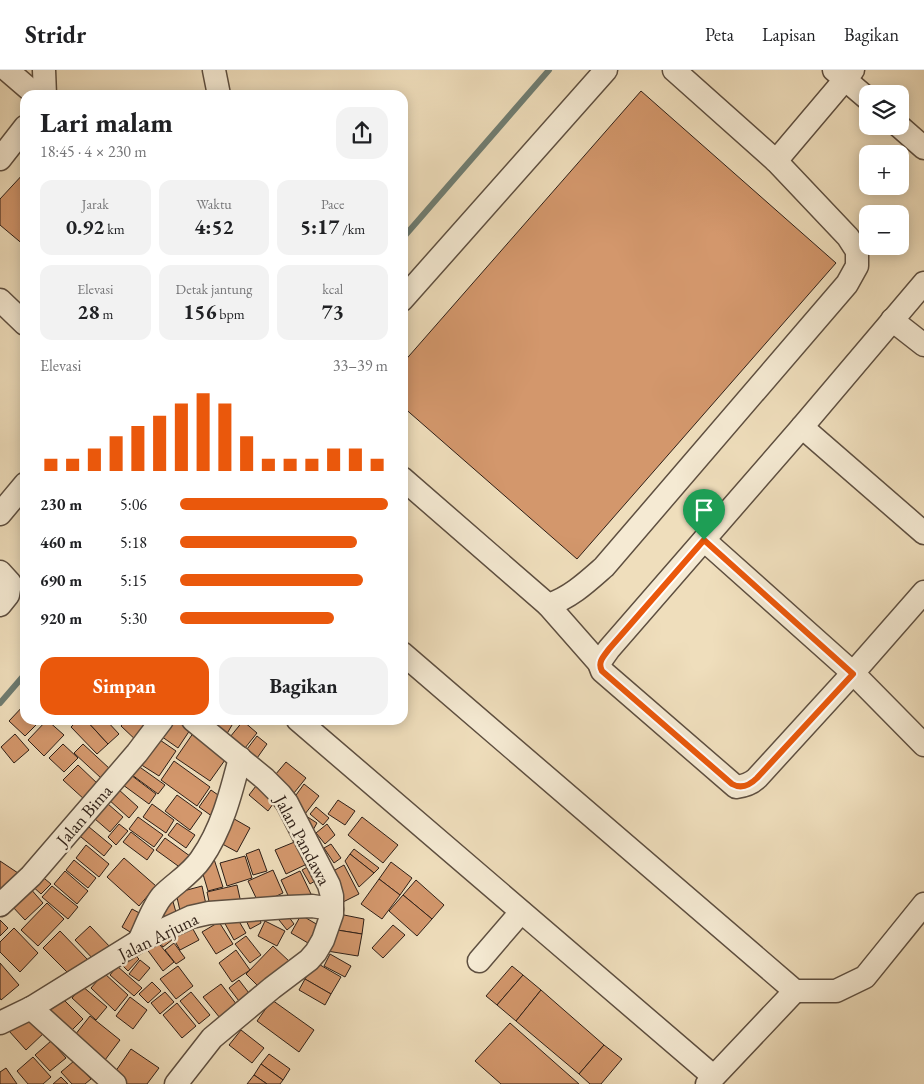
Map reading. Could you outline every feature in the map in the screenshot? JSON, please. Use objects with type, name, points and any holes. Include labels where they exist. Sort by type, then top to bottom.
[{"type":"street","points":[[8,70],[30,90]]},
{"type":"street","points":[[44,70],[44,90]]},
{"type":"street","points":[[214,70],[218,90]]},
{"type":"street","points":[[408,293],[606,70]]},
{"type":"street","points":[[548,606],[573,592],[604,567],[847,284],[857,266],[857,251],[848,237],[776,161],[674,70]]},
{"type":"street","points":[[776,161],[844,73],[859,89]]},
{"type":"street","points":[[0,159],[20,133]]},
{"type":"street","points":[[909,135],[924,148]]},
{"type":"street","points":[[599,663],[924,283]]},
{"type":"street","points":[[0,300],[20,319]]},
{"type":"street","points":[[892,320],[924,345]]},
{"type":"street","points":[[802,427],[924,533]]},
{"type":"street","points":[[0,514],[20,490]]},
{"type":"street","points":[[408,492],[548,606],[599,663],[602,671],[736,786],[752,783],[853,674],[924,592]]},
{"type":"street","points":[[704,540],[853,674],[924,745]]},
{"type":"street","points":[[0,572],[10,583],[8,595],[0,606]]},
{"type":"street","points":[[408,658],[795,991],[836,990],[865,977],[924,904]]},
{"type":"street","name":"Jalan Bima","points":[[0,905],[31,876],[137,753],[158,725]]},
{"type":"street","name":"Jalan Pandawa","points":[[176,1084],[212,1038],[308,960],[323,940],[332,914],[332,896],[328,885],[286,803],[265,779],[199,725]]},
{"type":"street","points":[[304,725],[522,912],[710,1080],[795,991]]},
{"type":"street","points":[[139,941],[161,898],[182,880],[201,859],[219,826],[228,804],[240,758]]},
{"type":"street","name":"Jalan Arjuna","points":[[0,1023],[32,1008],[139,941],[191,917],[209,913],[288,906],[312,906],[332,909]]},
{"type":"street","points":[[479,961],[522,912]]},
{"type":"street","points":[[32,1008],[116,1084]]},
{"type":"building","points":[[641,91],[836,263],[577,559],[408,411],[408,357]]},
{"type":"building","points":[[20,177],[20,242],[0,225],[0,199]]},
{"type":"building","points":[[20,709],[20,725],[36,725],[25,736],[9,721]]},
{"type":"building","points":[[42,725],[53,725],[64,735],[44,756],[28,740]]},
{"type":"building","points":[[73,725],[91,725],[108,744],[97,754],[71,727]]},
{"type":"building","points":[[91,725],[111,725],[119,734],[108,744]]},
{"type":"building","points":[[146,725],[151,730],[139,743],[121,726]]},
{"type":"building","points":[[164,725],[189,725],[192,727],[178,748],[158,734]]},
{"type":"building","points":[[208,725],[232,725],[225,737]]},
{"type":"building","points":[[240,725],[248,725],[257,733],[241,753],[226,742]]},
{"type":"building","points":[[196,729],[230,753],[210,781],[176,758]]},
{"type":"building","points":[[15,734],[29,750],[14,763],[1,747]]},
{"type":"building","points":[[257,736],[267,744],[255,761],[244,753]]},
{"type":"building","points":[[157,738],[176,751],[159,776],[140,764]]},
{"type":"building","points":[[63,744],[78,758],[64,772],[49,758]]},
{"type":"building","points":[[83,744],[110,769],[101,778],[74,753]]},
{"type":"building","points":[[174,761],[210,787],[197,806],[161,780]]},
{"type":"building","points":[[286,762],[306,778],[290,798],[270,781]]},
{"type":"building","points":[[134,763],[165,785],[158,794],[128,772]]},
{"type":"building","points":[[78,765],[99,785],[85,800],[63,780]]},
{"type":"building","points":[[127,772],[156,794],[149,804],[119,782]]},
{"type":"building","points":[[259,782],[278,797],[268,811],[249,795]]},
{"type":"building","points":[[304,784],[319,796],[305,814],[291,802]]},
{"type":"building","points":[[118,789],[138,807],[129,818],[108,799]]},
{"type":"building","points":[[211,790],[228,802],[216,819],[199,807]]},
{"type":"building","points":[[177,795],[202,813],[190,830],[165,811]]},
{"type":"building","points":[[338,800],[355,811],[345,825],[328,814]]},
{"type":"building","points":[[108,804],[123,817],[110,832],[95,819]]},
{"type":"building","points":[[152,804],[174,820],[166,833],[143,817]]},
{"type":"building","points":[[316,807],[329,818],[323,825],[310,814]]},
{"type":"building","points":[[303,814],[317,823],[313,830]]},
{"type":"building","points":[[229,816],[250,828],[237,852],[215,840]]},
{"type":"building","points":[[138,817],[163,835],[154,847],[129,829]]},
{"type":"building","points":[[362,817],[398,845],[383,863],[348,835]]},
{"type":"building","points":[[83,822],[112,846],[104,856],[75,832]]},
{"type":"building","points":[[177,823],[195,835],[186,848],[168,835]]},
{"type":"building","points":[[119,824],[128,831],[116,845],[108,837]]},
{"type":"building","points":[[327,824],[335,835],[325,844],[316,833]]},
{"type":"building","points":[[131,832],[154,850],[147,860],[123,842]]},
{"type":"building","points":[[165,838],[194,859],[185,871],[156,850]]},
{"type":"building","points":[[297,841],[307,864],[286,874],[275,850]]},
{"type":"building","points":[[331,844],[341,858],[334,863],[324,848]]},
{"type":"building","points":[[86,845],[109,864],[99,877],[76,858]]},
{"type":"building","points":[[259,849],[267,871],[253,875],[246,854]]},
{"type":"building","points":[[354,849],[379,868],[374,873],[350,854]]},
{"type":"building","points":[[350,854],[374,873],[359,887],[345,861]]},
{"type":"building","points":[[245,856],[252,878],[227,886],[220,863]]},
{"type":"building","points":[[124,858],[156,886],[139,906],[107,877]]},
{"type":"building","points":[[214,859],[223,887],[208,891],[200,864]]},
{"type":"building","points":[[74,860],[96,878],[88,888],[66,870]]},
{"type":"building","points":[[0,861],[18,873],[0,902]]},
{"type":"building","points":[[391,862],[412,878],[400,895],[379,879]]},
{"type":"building","points":[[313,864],[320,878],[310,884],[302,870]]},
{"type":"building","points":[[344,865],[359,894],[341,903],[326,875]]},
{"type":"building","points":[[273,870],[283,893],[259,904],[248,881]]},
{"type":"building","points":[[65,871],[88,891],[77,904],[54,884]]},
{"type":"building","points":[[300,871],[311,894],[292,904],[281,880]]},
{"type":"building","points":[[39,874],[51,884],[41,894],[30,884]]},
{"type":"building","points":[[379,879],[400,895],[382,919],[361,904]]},
{"type":"building","points":[[416,880],[444,905],[432,919],[403,895]]},
{"type":"building","points":[[237,885],[241,903],[211,911],[207,892]]},
{"type":"building","points":[[52,886],[78,907],[68,919],[42,897]]},
{"type":"building","points":[[202,886],[207,909],[181,915],[176,893]]},
{"type":"building","points":[[29,887],[43,903],[25,920],[11,905]]},
{"type":"building","points":[[403,895],[432,919],[417,936],[389,911]]},
{"type":"building","points":[[172,898],[177,916],[165,919],[160,902]]},
{"type":"building","points":[[47,903],[64,919],[38,946],[21,930]]},
{"type":"building","points":[[132,909],[145,916],[135,935],[122,927]]},
{"type":"building","points":[[283,909],[294,924],[287,930],[275,915]]},
{"type":"building","points":[[234,913],[246,933],[234,940],[223,920]]},
{"type":"building","points":[[258,913],[261,923],[250,929],[245,918]]},
{"type":"building","points":[[334,913],[364,919],[362,934],[331,929]]},
{"type":"building","points":[[301,915],[318,925],[308,943],[291,933]]},
{"type":"building","points":[[0,920],[8,928],[0,936]]},
{"type":"building","points":[[265,921],[285,931],[277,946],[258,936]]},
{"type":"building","points":[[189,922],[199,940],[180,950],[170,933]]},
{"type":"building","points":[[219,922],[233,944],[216,954],[202,932]]},
{"type":"building","points":[[393,925],[405,935],[383,958],[372,948]]},
{"type":"building","points":[[90,926],[112,949],[97,963],[75,940]]},
{"type":"building","points":[[14,928],[38,953],[20,972],[0,952],[0,942]]},
{"type":"building","points":[[331,929],[362,934],[358,956],[327,951]]},
{"type":"building","points":[[60,931],[88,960],[72,977],[43,948]]},
{"type":"building","points":[[166,933],[172,940],[163,947],[157,939]]},
{"type":"building","points":[[246,936],[261,955],[250,963],[235,944]]},
{"type":"building","points":[[156,940],[174,962],[163,971],[146,948]]},
{"type":"building","points":[[174,943],[185,958],[176,964],[165,950]]},
{"type":"building","points":[[273,946],[290,962],[263,991],[246,974]]},
{"type":"building","points":[[236,950],[250,970],[232,982],[219,963]]},
{"type":"building","points":[[132,952],[139,959],[128,971],[121,964]]},
{"type":"building","points":[[330,954],[351,966],[345,977],[324,966]]},
{"type":"building","points":[[140,960],[150,968],[139,981],[129,974]]},
{"type":"building","points":[[315,962],[341,977],[331,994],[305,979]]},
{"type":"building","points":[[0,963],[19,985],[1,1000],[0,998]]},
{"type":"building","points":[[117,966],[142,988],[134,996],[110,975]]},
{"type":"building","points":[[178,966],[193,986],[176,999],[160,979]]},
{"type":"building","points":[[512,966],[523,975],[497,1005],[486,996]]},
{"type":"building","points":[[104,973],[128,995],[115,1011],[91,988]]},
{"type":"building","points":[[523,975],[541,990],[516,1021],[497,1005]]},
{"type":"building","points":[[305,979],[331,994],[325,1005],[299,990]]},
{"type":"building","points":[[239,980],[252,997],[242,1005],[229,988]]},
{"type":"building","points":[[152,982],[161,991],[148,1003],[139,994]]},
{"type":"building","points":[[221,984],[237,1005],[220,1018],[203,997]]},
{"type":"building","points":[[82,986],[107,1007],[96,1020],[72,998]]},
{"type":"building","points":[[541,990],[604,1045],[579,1074],[516,1021]]},
{"type":"building","points":[[165,992],[174,1002],[160,1014],[151,1003]]},
{"type":"building","points":[[191,992],[210,1015],[199,1024],[180,1001]]},
{"type":"building","points":[[61,997],[83,1019],[67,1035],[46,1013]]},
{"type":"building","points":[[130,997],[147,1010],[133,1029],[116,1016]]},
{"type":"building","points":[[272,1000],[314,1030],[299,1052],[257,1021]]},
{"type":"building","points":[[177,1003],[196,1026],[182,1038],[163,1015]]},
{"type":"building","points":[[29,1013],[46,1031],[26,1050],[9,1031]]},
{"type":"building","points":[[90,1016],[120,1040],[102,1064],[71,1040]]},
{"type":"building","points":[[510,1023],[579,1084],[501,1084],[475,1061]]},
{"type":"building","points":[[241,1030],[264,1048],[252,1063],[229,1045]]},
{"type":"building","points":[[51,1041],[66,1058],[50,1071],[35,1055]]},
{"type":"building","points":[[604,1045],[622,1059],[601,1084],[590,1084],[579,1074]]},
{"type":"building","points":[[131,1049],[159,1068],[147,1084],[126,1084],[113,1075]]},
{"type":"building","points":[[269,1054],[290,1069],[283,1080],[261,1064]]},
{"type":"building","points":[[33,1057],[51,1077],[43,1084],[28,1084],[17,1071]]},
{"type":"building","points":[[74,1061],[91,1079],[85,1084],[72,1084],[61,1072]]},
{"type":"building","points":[[261,1064],[283,1080],[280,1084],[267,1084],[254,1075]]},
{"type":"building","points":[[6,1068],[17,1084],[0,1084],[0,1072]]},
{"type":"building","points":[[254,1075],[267,1084],[247,1084]]},
{"type":"building","points":[[61,1077],[68,1084],[53,1084]]},
{"type":"waterway","points":[[408,232],[549,70]]},
{"type":"waterway","points":[[0,703],[20,680]]},
{"type":"route","points":[[704,540],[853,674],[757,778],[752,783],[744,786],[732,784],[602,671],[599,663],[704,540]]}]
